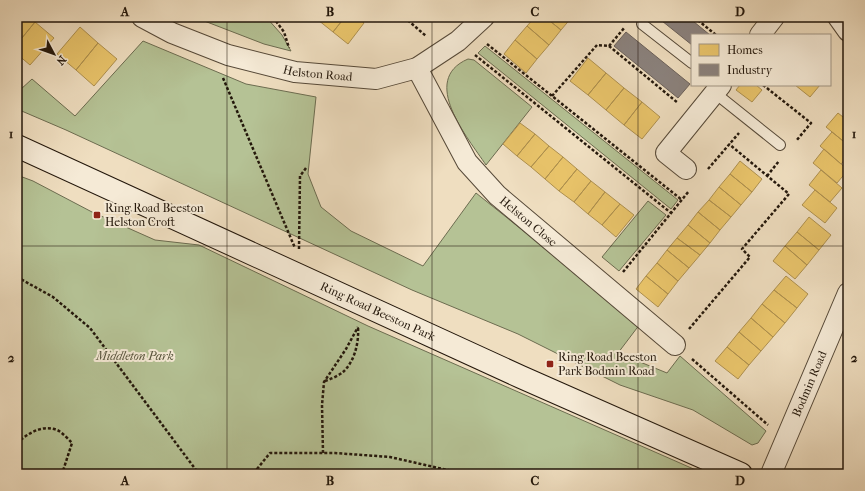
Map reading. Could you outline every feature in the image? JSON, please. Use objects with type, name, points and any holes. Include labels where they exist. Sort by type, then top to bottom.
[{"type":"street","name":"Helston Road","points":[[142,17],[172,33],[212,50],[295,72],[376,79],[417,68],[464,35]]},
{"type":"street","points":[[761,34],[774,17]]},
{"type":"street","points":[[838,17],[848,31]]},
{"type":"street","name":"Helston Close","points":[[417,68],[467,162],[497,195],[675,345]]},
{"type":"street","points":[[695,172],[666,153],[718,89]]},
{"type":"street","name":"Ring Road Beeston Park","points":[[17,146],[521,377],[740,474]]},
{"type":"street","name":"Bodmin Road","points":[[771,474],[785,440],[841,330],[848,293]]},
{"type":"lane","points":[[642,24],[691,61]]},
{"type":"lane","points":[[718,89],[749,121],[780,145]]},
{"type":"path","points":[[273,17],[284,32],[295,72]]},
{"type":"path","points":[[404,17],[464,35],[552,96],[682,200]]},
{"type":"path","points":[[694,17],[715,34]]},
{"type":"path","points":[[609,46],[628,23]]},
{"type":"path","points":[[464,35],[671,213]]},
{"type":"path","points":[[552,96],[598,45],[609,46],[695,118]]},
{"type":"path","points":[[212,50],[299,256],[300,176],[306,168]]},
{"type":"path","points":[[695,172],[729,144],[749,121]]},
{"type":"path","points":[[729,144],[790,194],[742,249],[750,257],[675,345],[785,440]]},
{"type":"path","points":[[609,289],[690,190]]},
{"type":"path","points":[[17,277],[53,297],[90,328],[199,474]]},
{"type":"path","points":[[323,453],[322,405],[324,382],[346,349],[368,307]]},
{"type":"path","points":[[324,382],[343,372],[352,359],[359,342],[358,327]]},
{"type":"path","points":[[17,444],[27,434],[42,429],[57,430],[72,443],[62,474]]},
{"type":"path","points":[[258,474],[257,470],[270,453],[323,453],[390,457],[465,474]]},
{"type":"green space","points":[[194,17],[266,17],[282,35],[291,51],[264,44]]},
{"type":"green space","points":[[143,41],[246,84],[316,97],[308,174],[321,207],[351,231],[423,266],[476,193],[640,324],[618,353],[667,373],[680,356],[766,431],[758,443],[752,445],[693,410],[620,385],[518,334],[412,290],[66,130],[17,109],[17,88],[20,90],[32,79],[75,116]]},
{"type":"green space","points":[[485,46],[678,200],[671,209],[478,53]]},
{"type":"green space","points":[[468,59],[474,60],[532,107],[486,165],[459,125],[447,95],[448,81],[454,68]]},
{"type":"green space","name":"Middleton Park","points":[[17,175],[33,181],[92,212],[155,240],[199,245],[368,326],[705,474],[17,474]]},
{"type":"green space","points":[[648,201],[666,215],[619,271],[602,257]]},
{"type":"building: Homes","points":[[17,17],[29,17],[35,22],[17,44]]},
{"type":"building: Homes","points":[[321,17],[345,17],[333,32],[318,20]]},
{"type":"building: Homes","points":[[345,17],[357,17],[364,23],[348,44],[333,32]]},
{"type":"building: Homes","points":[[535,17],[545,17],[561,30],[549,45],[527,26]]},
{"type":"building: Homes","points":[[545,17],[572,17],[561,30]]},
{"type":"building: Homes","points":[[35,22],[54,38],[30,65],[17,54],[17,44]]},
{"type":"building: Homes","points":[[527,26],[549,45],[537,59],[515,40]]},
{"type":"building: Homes","points":[[80,27],[98,43],[76,70],[57,54]]},
{"type":"building: Homes","points":[[515,40],[537,59],[526,73],[504,54]]},
{"type":"building: Homes","points":[[98,43],[117,59],[94,86],[76,70]]},
{"type":"building: Homes","points":[[588,58],[606,73],[588,95],[570,81]]},
{"type":"building: Homes","points":[[606,73],[624,88],[606,110],[588,95]]},
{"type":"building: Homes","points":[[739,86],[757,86],[762,90],[752,102],[736,90]]},
{"type":"building: Homes","points":[[796,86],[819,86],[810,97]]},
{"type":"building: Homes","points":[[624,88],[642,102],[624,125],[606,110]]},
{"type":"building: Homes","points":[[642,102],[660,117],[642,139],[624,125]]},
{"type":"building: Homes","points":[[838,113],[848,121],[848,145],[826,127]]},
{"type":"building: Homes","points":[[520,123],[535,134],[517,156],[503,144]]},
{"type":"building: Homes","points":[[832,132],[848,145],[848,156],[841,164],[820,146]]},
{"type":"building: Homes","points":[[535,134],[549,146],[531,167],[517,156]]},
{"type":"building: Homes","points":[[549,146],[563,157],[545,179],[531,167]]},
{"type":"building: Homes","points":[[824,149],[848,170],[837,183],[813,163]]},
{"type":"building: Homes","points":[[563,157],[577,169],[559,191],[545,179]]},
{"type":"building: Homes","points":[[740,161],[762,179],[752,192],[730,174]]},
{"type":"building: Homes","points":[[577,169],[591,181],[574,202],[559,191]]},
{"type":"building: Homes","points":[[821,170],[842,188],[830,202],[809,185]]},
{"type":"building: Homes","points":[[730,174],[752,192],[741,205],[719,187]]},
{"type":"building: Homes","points":[[591,181],[605,192],[588,214],[574,202]]},
{"type":"building: Homes","points":[[719,187],[741,205],[731,217],[709,200]]},
{"type":"building: Homes","points":[[815,190],[837,208],[825,223],[802,205]]},
{"type":"building: Homes","points":[[605,192],[620,204],[602,225],[588,214]]},
{"type":"building: Homes","points":[[709,200],[731,217],[720,230],[698,212]]},
{"type":"building: Homes","points":[[620,204],[634,215],[616,237],[602,225]]},
{"type":"building: Homes","points":[[698,212],[720,230],[710,243],[688,225]]},
{"type":"building: Homes","points":[[809,217],[831,235],[819,250],[797,232]]},
{"type":"building: Homes","points":[[688,225],[710,243],[700,255],[677,238]]},
{"type":"building: Homes","points":[[797,232],[819,250],[807,265],[785,246]]},
{"type":"building: Homes","points":[[677,238],[700,255],[689,268],[667,250]]},
{"type":"building: Homes","points":[[785,246],[807,265],[795,279],[773,261]]},
{"type":"building: Homes","points":[[667,250],[689,268],[678,281],[657,263]]},
{"type":"building: Homes","points":[[657,263],[678,281],[668,294],[646,276]]},
{"type":"building: Homes","points":[[646,276],[668,294],[658,307],[636,289]]},
{"type":"building: Homes","points":[[786,276],[808,294],[797,308],[774,290]]},
{"type":"building: Homes","points":[[774,290],[797,308],[785,323],[762,304]]},
{"type":"building: Homes","points":[[762,304],[785,323],[773,337],[751,318]]},
{"type":"building: Homes","points":[[751,318],[773,337],[761,351],[739,332]]},
{"type":"building: Homes","points":[[739,332],[761,351],[749,365],[727,347]]},
{"type":"building: Homes","points":[[727,347],[749,365],[738,379],[715,361]]},
{"type":"building: Industry","points":[[657,17],[688,17],[709,34],[691,34],[691,44]]},
{"type":"building: Industry","points":[[626,32],[690,84],[678,98],[614,46]]},
{"type":"place","name":"Ring Road Beeston Helston Croft","points":[[97,215]]},
{"type":"place","name":"Ring Road Beeston Park Bodmin Road","points":[[550,364]]}]
